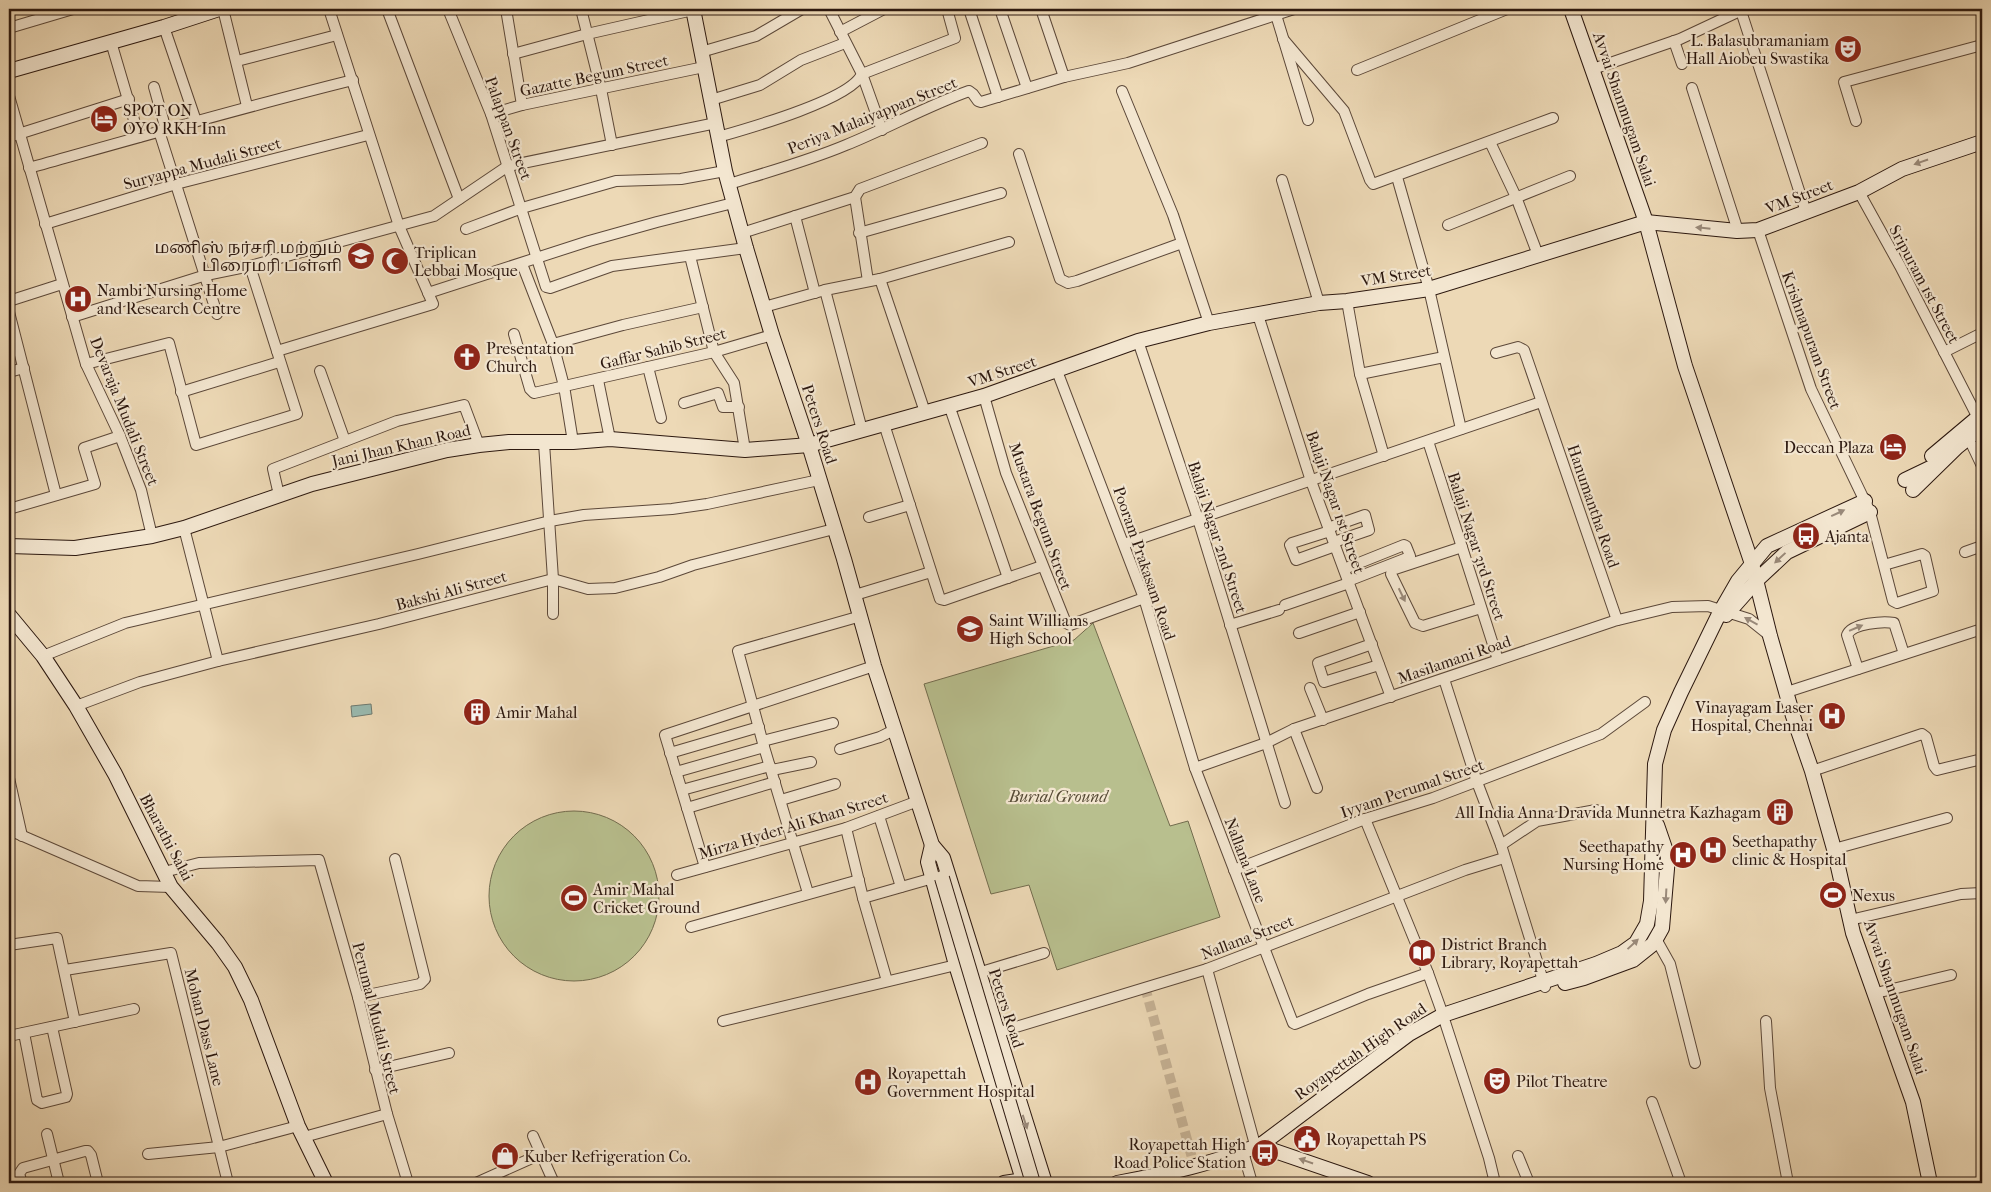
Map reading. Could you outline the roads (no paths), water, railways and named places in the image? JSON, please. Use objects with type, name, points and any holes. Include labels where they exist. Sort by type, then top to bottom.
[{"type":"main road","points":[[9,71],[164,27],[185,14],[219,9]]},
{"type":"main road","name":"Avvai Shanmugam Salai","points":[[1571,9],[1594,69],[1646,222],[1685,366],[1752,564],[1770,636],[1834,849],[1853,933],[1876,993],[1913,1102],[1930,1183]]},
{"type":"main road","name":"Peters Road","points":[[693,10],[727,177],[772,335],[809,445],[894,730],[932,845],[943,858],[1045,1183]]},
{"type":"main road","name":"VM Street","points":[[809,445],[984,396],[1138,342],[1209,322],[1258,315],[1318,303],[1348,301],[1429,289],[1646,222],[1738,231],[1758,230],[1859,192],[1902,169],[1982,142]]},
{"type":"main road","points":[[1977,442],[1931,481],[1909,485],[1981,420]]},
{"type":"main road","name":"Jani Jhan Khan Road","points":[[9,546],[74,548],[152,536],[184,528],[312,484],[447,450],[479,445],[509,442],[544,443],[610,439],[745,450],[809,445]]},
{"type":"main road","points":[[1654,814],[1655,764],[1664,730],[1681,692],[1738,582],[1767,546],[1868,507]]},
{"type":"main road","points":[[1722,615],[1787,552],[1868,507]]},
{"type":"main road","name":"Bharathi Salai","points":[[9,615],[43,656],[76,706],[115,774],[172,887],[235,967],[251,1000],[301,1131],[326,1183]]},
{"type":"main road","name":"Royapettah High Road","points":[[1544,985],[1584,978],[1633,960],[1653,944],[1662,928],[1668,858],[1654,814]]},
{"type":"main road","name":"Royapettah High Road","points":[[1152,1183],[1255,1150],[1415,1037],[1445,1021],[1544,985],[1622,953],[1636,944],[1647,924],[1652,901],[1654,814]]},
{"type":"main road","points":[[932,845],[937,878],[956,965],[978,1038],[1027,1182]]},
{"type":"main road","points":[[937,878],[1027,1182]]},
{"type":"main road","points":[[1255,1150],[1368,1183]]},
{"type":"main road","name":"Royapettah High Road","points":[[1117,1183],[1255,1150]]},
{"type":"main road","points":[[1004,1183],[1027,1182]]},
{"type":"street","points":[[9,28],[73,9]]},
{"type":"street","points":[[223,9],[247,106]]},
{"type":"street","points":[[277,351],[434,304],[399,226],[368,135],[329,9]]},
{"type":"street","points":[[387,9],[459,199]]},
{"type":"street","name":"Palappan Street","points":[[448,9],[491,114],[546,287],[550,288],[612,266],[690,256]]},
{"type":"street","points":[[506,9],[522,105]]},
{"type":"street","points":[[581,9],[601,89],[612,145]]},
{"type":"street","points":[[701,52],[756,36],[802,9]]},
{"type":"street","points":[[829,9],[862,74],[882,130]]},
{"type":"street","points":[[840,32],[884,9]]},
{"type":"street","points":[[72,317],[206,275],[250,266],[434,216],[508,166],[612,145],[717,130],[757,127],[806,109],[846,88],[860,78],[862,74],[955,38],[947,9]]},
{"type":"street","points":[[969,9],[998,97],[1064,77],[1128,63],[1254,20],[1294,9]]},
{"type":"street","points":[[1000,9],[1027,88]]},
{"type":"street","points":[[1041,9],[1064,77]]},
{"type":"street","points":[[1357,70],[1507,9]]},
{"type":"street","points":[[513,54],[587,34],[693,10]]},
{"type":"street","points":[[1594,69],[1674,41],[1743,10],[1806,212]]},
{"type":"street","points":[[1276,15],[1308,120]]},
{"type":"street","points":[[164,27],[196,121]]},
{"type":"street","points":[[237,61],[337,35]]},
{"type":"street","points":[[1283,39],[1344,111],[1373,184],[1397,177],[1553,118]]},
{"type":"street","points":[[1674,41],[1682,64]]},
{"type":"street","points":[[111,42],[139,137]]},
{"type":"street","points":[[711,100],[760,85],[801,60],[845,43]]},
{"type":"street","points":[[1856,121],[1844,82],[1982,45]]},
{"type":"street","name":"Gazatte Begum Street","points":[[491,114],[522,105],[704,67]]},
{"type":"street","points":[[29,168],[247,106],[352,80]]},
{"type":"street","points":[[154,87],[176,184],[217,314]]},
{"type":"street","points":[[1692,88],[1738,231]]},
{"type":"street","name":"Periya Malaiyappan Street","points":[[466,229],[522,208],[616,181],[727,177],[788,166],[882,130],[943,100],[969,91],[980,102],[998,97]]},
{"type":"street","points":[[1122,91],[1173,215],[1209,322]]},
{"type":"street","name":"Devaraja Mudali Street","points":[[9,96],[14,135],[29,168],[86,364],[120,436],[142,490],[152,536]]},
{"type":"street","points":[[14,135],[129,99]]},
{"type":"street","name":"Suryappa Mudali Street","points":[[45,224],[176,184],[368,135]]},
{"type":"street","points":[[1490,142],[1516,197],[1538,255]]},
{"type":"street","points":[[868,280],[859,233],[855,197],[860,189],[982,143]]},
{"type":"street","points":[[1019,154],[1060,279],[1068,283],[1077,281],[1182,243]]},
{"type":"street","points":[[1448,225],[1570,176]]},
{"type":"street","points":[[1397,177],[1429,289],[1461,429]]},
{"type":"street","points":[[1282,180],[1318,303]]},
{"type":"street","name":"Sripuram 1st Street","points":[[1859,192],[1981,420]]},
{"type":"street","points":[[859,233],[1001,193]]},
{"type":"street","points":[[742,233],[855,197]]},
{"type":"street","points":[[428,293],[589,241],[734,203]]},
{"type":"street","points":[[795,216],[862,430]]},
{"type":"street","name":"Krishnapuram Street","points":[[1758,230],[1811,389],[1868,507],[1894,602],[1897,603],[1933,591],[1922,554],[1884,565]]},
{"type":"street","points":[[764,308],[820,291],[880,278],[1008,242]]},
{"type":"street","points":[[745,450],[734,382],[714,352],[690,256],[746,248]]},
{"type":"street","points":[[522,264],[553,344],[564,386],[573,442]]},
{"type":"street","points":[[86,364],[168,342],[196,445],[297,414],[250,266]]},
{"type":"street","points":[[880,278],[925,412]]},
{"type":"street","points":[[9,301],[62,284]]},
{"type":"street","points":[[1348,301],[1360,374],[1384,456]]},
{"type":"street","points":[[553,344],[623,325],[702,307]]},
{"type":"street","points":[[9,312],[56,495]]},
{"type":"street","name":"Balaji Nagar 1st Street","points":[[1258,315],[1311,481],[1391,697]]},
{"type":"street","points":[[1944,352],[1982,333]]},
{"type":"street","name":"Gaffar Sahib Street","points":[[514,334],[530,389],[534,393],[598,380],[714,352],[772,335]]},
{"type":"street","name":"Balaji Nagar 2nd Street","points":[[1138,342],[1198,519],[1286,803]]},
{"type":"street","name":"Hanumantha Road","points":[[1496,353],[1518,347],[1524,350],[1617,620]]},
{"type":"street","points":[[1360,374],[1444,357]]},
{"type":"street","points":[[182,392],[279,362]]},
{"type":"street","points":[[648,367],[661,418]]},
{"type":"street","points":[[9,372],[24,368]]},
{"type":"street","points":[[320,371],[345,441]]},
{"type":"street","name":"Pooram Prakasam Road","points":[[1057,371],[1144,598],[1195,768]]},
{"type":"street","points":[[598,380],[610,439]]},
{"type":"street","points":[[684,403],[718,393],[723,407],[739,407]]},
{"type":"street","name":"Mustara Begum Street","points":[[984,396],[1006,473],[1064,621],[1067,624],[1144,598]]},
{"type":"street","points":[[1124,544],[1542,402]]},
{"type":"street","points":[[280,495],[273,469],[397,421],[464,405],[479,445]]},
{"type":"street","points":[[949,405],[1008,578]]},
{"type":"street","points":[[884,424],[939,598],[944,600],[1042,566]]},
{"type":"street","points":[[9,509],[94,484],[84,448],[120,436]]},
{"type":"street","name":"Balaji Nagar 3rd Street","points":[[1428,441],[1498,660]]},
{"type":"street","points":[[1977,442],[1982,466]]},
{"type":"street","points":[[544,443],[550,521],[553,614]]},
{"type":"street","points":[[43,656],[125,622],[418,554],[550,521],[584,515],[672,509],[707,504],[819,480]]},
{"type":"street","points":[[869,517],[910,505]]},
{"type":"street","points":[[1336,547],[1296,560],[1290,545],[1362,510]]},
{"type":"street","points":[[1298,565],[1369,530],[1365,515],[1363,514],[1328,526]]},
{"type":"street","points":[[184,528],[218,660]]},
{"type":"street","points":[[553,579],[588,589],[615,588],[693,565],[834,528]]},
{"type":"street","points":[[1230,625],[1282,608],[1410,556],[1404,545],[1344,569]]},
{"type":"street","points":[[1965,552],[1982,546]]},
{"type":"street","points":[[1462,547],[1392,570],[1391,574],[1418,626],[1481,608]]},
{"type":"street","points":[[855,595],[931,572]]},
{"type":"street","name":"Bakshi Ali Street","points":[[76,706],[140,682],[218,660],[379,624],[553,579]]},
{"type":"street","name":"Masilamani Road","points":[[1195,768],[1266,742],[1294,729],[1498,660],[1617,620],[1672,607],[1708,606],[1722,615],[1749,619],[1770,636]]},
{"type":"street","points":[[1300,632],[1360,612]]},
{"type":"street","points":[[808,893],[738,652],[861,616]]},
{"type":"street","points":[[1858,669],[1847,635],[1851,629],[1869,623],[1894,623],[1904,654]]},
{"type":"street","points":[[1787,692],[1982,630]]},
{"type":"street","points":[[1372,644],[1318,663],[1324,682],[1379,665]]},
{"type":"street","points":[[706,867],[665,735],[874,666]]},
{"type":"street","points":[[1444,679],[1477,782],[1501,845],[1544,985]]},
{"type":"street","points":[[1310,688],[1323,720]]},
{"type":"street","name":"Iyyam Perumal Street","points":[[1234,870],[1365,818],[1433,798],[1601,734],[1645,702]]},
{"type":"street","points":[[676,772],[833,723]]},
{"type":"street","points":[[670,753],[759,727]]},
{"type":"street","points":[[1294,729],[1317,788]]},
{"type":"street","points":[[840,749],[880,737],[894,730]]},
{"type":"street","points":[[1812,771],[1919,735],[1924,735],[1937,770],[1982,759]]},
{"type":"street","points":[[682,790],[771,768],[811,762]]},
{"type":"street","name":"Nallana Lane","points":[[1195,768],[1294,1024],[1428,973]]},
{"type":"street","points":[[9,778],[22,836]]},
{"type":"street","points":[[687,808],[775,782]]},
{"type":"street","points":[[781,800],[835,784]]},
{"type":"street","name":"Mirza Hyder Ali Khan Street","points":[[677,875],[846,828],[918,801]]},
{"type":"street","points":[[1501,845],[1537,822],[1596,810]]},
{"type":"street","points":[[879,816],[901,887]]},
{"type":"street","points":[[1365,818],[1428,973],[1489,1158],[1495,1183]]},
{"type":"street","points":[[1834,849],[1947,818]]},
{"type":"street","points":[[846,828],[863,898],[887,981]]},
{"type":"street","points":[[9,830],[138,886],[172,887]]},
{"type":"street","name":"Nallana Street","points":[[978,1038],[1207,969],[1465,870],[1504,858]]},
{"type":"street","points":[[358,997],[420,984],[425,979],[395,859]]},
{"type":"street","name":"Perumal Mudali Street","points":[[164,872],[199,864],[319,860],[358,997],[387,1114],[408,1183]]},
{"type":"street","points":[[863,898],[937,878]]},
{"type":"street","points":[[691,927],[859,880]]},
{"type":"street","points":[[1850,920],[1961,894],[1982,894]]},
{"type":"street","points":[[9,945],[57,938],[76,1022]]},
{"type":"street","points":[[1656,939],[1670,964],[1695,1063]]},
{"type":"street","name":"Mohan Dass Lane","points":[[65,970],[171,953],[228,1183]]},
{"type":"street","points":[[978,973],[1044,953]]},
{"type":"street","points":[[723,1021],[956,965]]},
{"type":"street","points":[[1207,969],[1255,1150],[1252,1183]]},
{"type":"street","points":[[1876,993],[1951,975]]},
{"type":"street","points":[[9,1036],[134,1010]]},
{"type":"street","points":[[1766,1021],[1770,1088],[1788,1183]]},
{"type":"street","points":[[24,1033],[37,1100],[42,1103],[66,1097],[67,1094],[52,1027]]},
{"type":"street","points":[[375,1070],[449,1053]]},
{"type":"street","points":[[1652,1102],[1681,1183]]},
{"type":"street","points":[[148,1154],[219,1147],[387,1114]]},
{"type":"street","points":[[47,1134],[59,1183]]},
{"type":"street","points":[[533,1136],[554,1183]]},
{"type":"street","points":[[22,1183],[20,1170],[53,1159],[88,1151],[98,1183]]},
{"type":"street","points":[[476,1183],[541,1154]]},
{"type":"street","points":[[1518,1156],[1529,1183]]},
{"type":"water","points":[[371,704],[372,714],[352,717],[351,706]]},
{"type":"tunnel","points":[[1145,987],[1194,1165]]},
{"type":"place","name":"L. Balasubramaniam Hall Aiobeu Swastika","points":[[1848,49]]},
{"type":"place","name":"SPOT ON OYO RKH Inn","points":[[104,119]]},
{"type":"place","name":"மணிஸ் நர்சரி மற்றும் பிரைமரி பள்ளி","points":[[361,256]]},
{"type":"place","name":"Triplican Lebbai Mosque","points":[[395,261]]},
{"type":"place","name":"Nambi Nursing Home and Research Centre","points":[[78,299]]},
{"type":"place","name":"Presentation Church","points":[[467,357]]},
{"type":"place","name":"Deccan Plaza","points":[[1893,447]]},
{"type":"place","name":"Ajanta","points":[[1806,536]]},
{"type":"place","name":"Saint Williams High School","points":[[970,629]]},
{"type":"place","name":"Amir Mahal","points":[[477,712]]},
{"type":"place","name":"Vinayagam Laser Hospital, Chennai","points":[[1832,716]]},
{"type":"place","name":"All India Anna Dravida Munnetra Kazhagam","points":[[1780,812]]},
{"type":"place","name":"Seethapathy clinic & Hospital","points":[[1713,850]]},
{"type":"place","name":"Seethapathy Nursing Home","points":[[1683,855]]},
{"type":"place","name":"Nexus","points":[[1833,895]]},
{"type":"place","name":"Amir Mahal Cricket Ground","points":[[574,898]]},
{"type":"place","name":"District Branch Library, Royapettah","points":[[1422,953]]},
{"type":"place","name":"Pilot Theatre","points":[[1497,1081]]},
{"type":"place","name":"Royapettah Government Hospital","points":[[868,1082]]},
{"type":"place","name":"Royapettah PS","points":[[1307,1139]]},
{"type":"place","name":"Royapettah High Road Police Station","points":[[1265,1153]]},
{"type":"place","name":"Kuber Refrigeration Co.","points":[[505,1156]]},
{"type":"park label","name":"Burial Ground","points":[[1058,796]]}]
